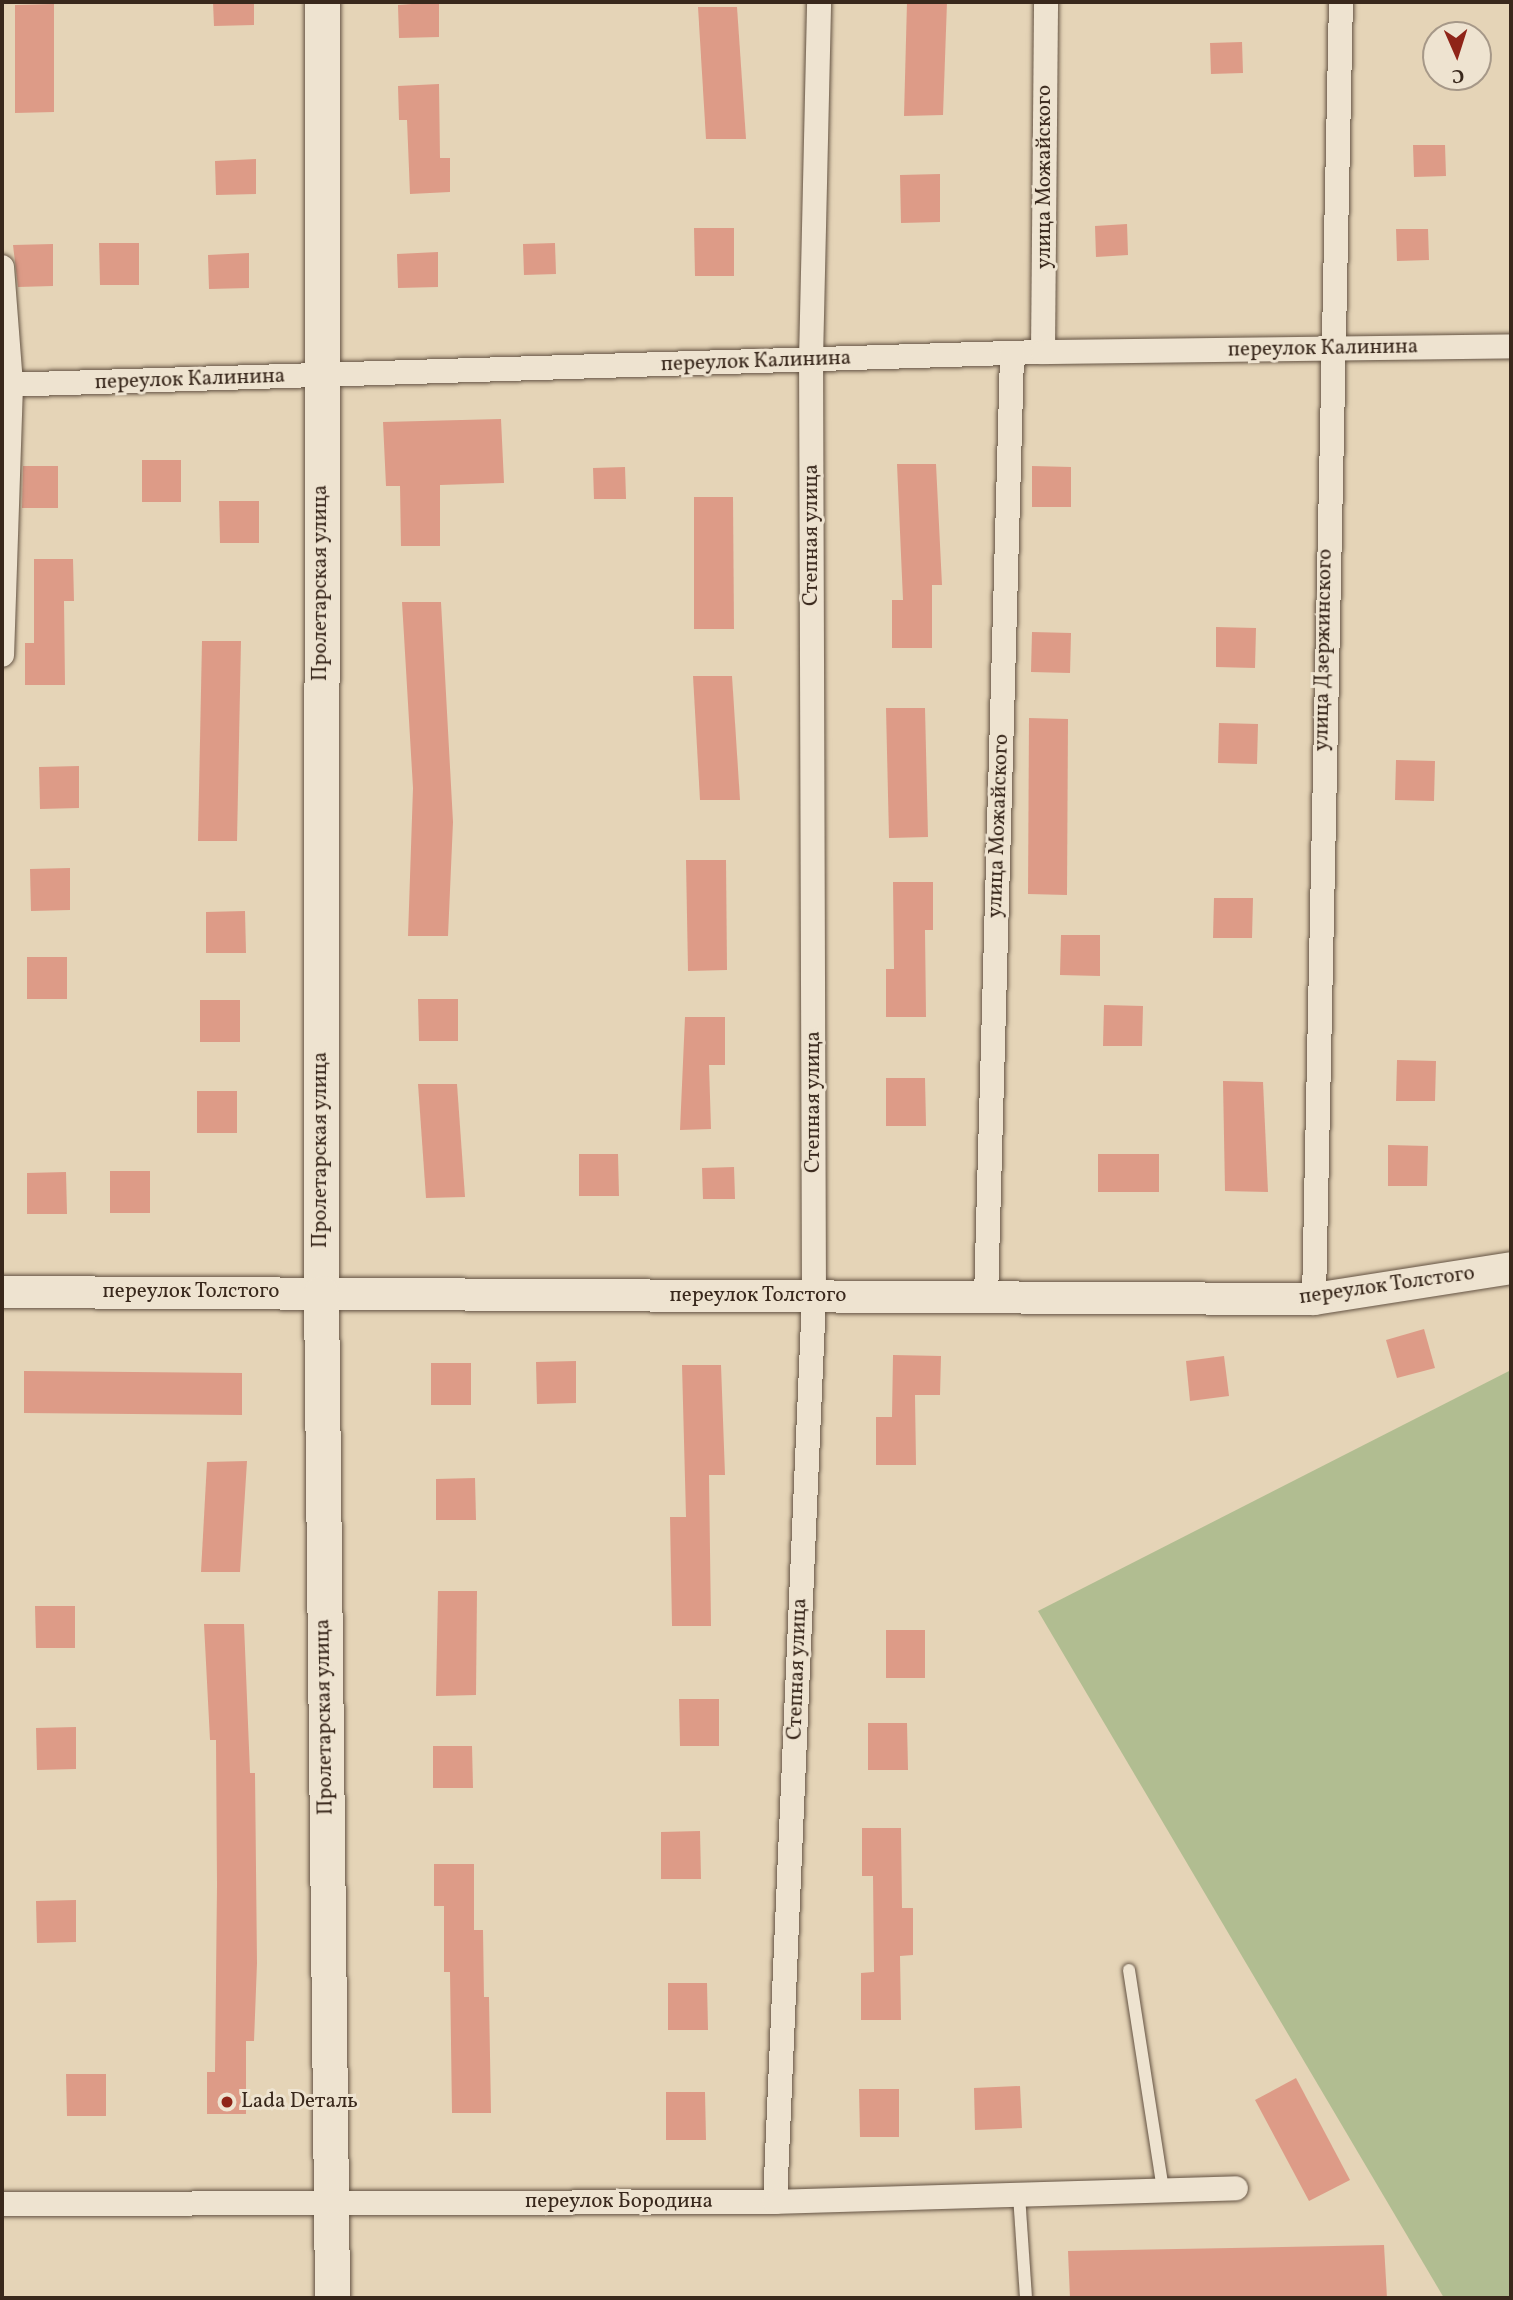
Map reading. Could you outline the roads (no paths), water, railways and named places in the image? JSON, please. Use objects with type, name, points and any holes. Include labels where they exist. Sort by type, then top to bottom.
[{"type":"main road","name":"Пролетарская улица","points":[[322,2],[321,1293],[332,2298]]},
{"type":"street","name":"Степная улица","points":[[775,2202],[814,1297],[811,360],[819,2]]},
{"type":"street","name":"улица Можайского","points":[[1043,352],[1046,2]]},
{"type":"street","name":"улица Дзержинского","points":[[1314,1299],[1329,349],[1341,2]]},
{"type":"street","points":[[2,267],[7,385],[2,655]]},
{"type":"street","name":"переулок Калинина","points":[[7,385],[1043,352],[1511,346]]},
{"type":"street","name":"улица Можайского","points":[[986,1298],[1012,353]]},
{"type":"street","name":"переулок Толстого","points":[[2,1292],[1314,1299],[1511,1268]]},
{"type":"street","name":"переулок Бородина","points":[[2,2204],[775,2202],[1236,2188]]},
{"type":"lane","points":[[1129,1970],[1163,2190]]},
{"type":"lane","points":[[1018,2195],[1026,2298]]},
{"type":"place","name":"Lada Dеталь","points":[[227,2102]]}]
